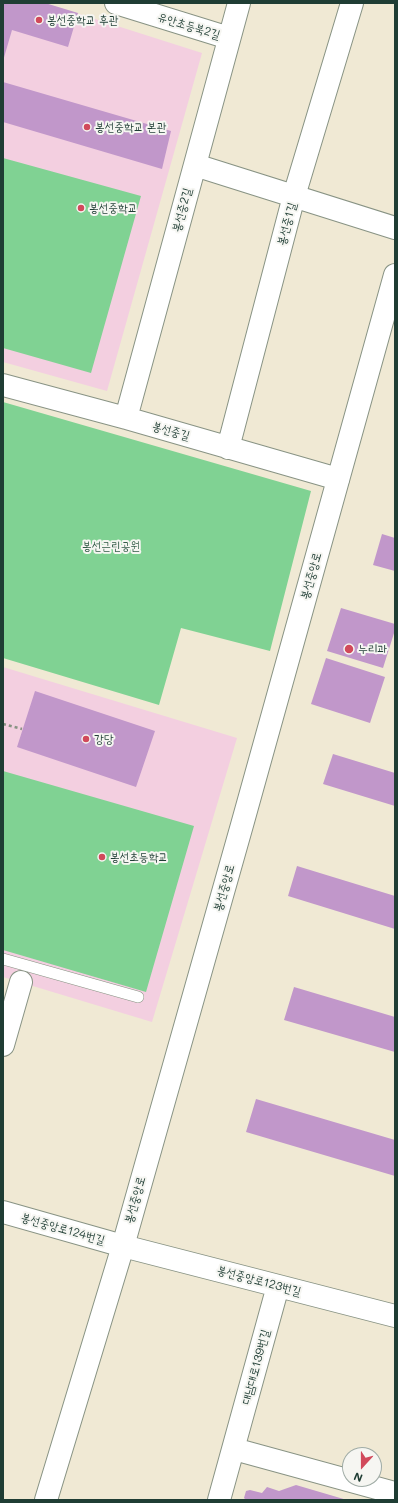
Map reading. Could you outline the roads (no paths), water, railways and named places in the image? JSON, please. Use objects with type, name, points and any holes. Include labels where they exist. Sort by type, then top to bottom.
[{"type":"street","name":"봉선중2길","points":[[126,418],[239,3]]},
{"type":"street","name":"봉선중1길","points":[[228,448],[294,196],[352,3]]},
{"type":"street","name":"유안초등북2길","points":[[123,4],[229,38]]},
{"type":"street","points":[[194,165],[395,228]]},
{"type":"street","name":"봉선중앙로","points":[[46,1500],[122,1246],[242,825],[395,275]]},
{"type":"street","name":"봉선중길","points":[[3,385],[126,418],[338,479]]},
{"type":"street","points":[[3,1045],[23,974]]},
{"type":"street","name":"봉선중앙로124번길","points":[[3,1212],[122,1246]]},
{"type":"street","name":"봉선중앙로123번길","points":[[122,1246],[395,1316]]},
{"type":"street","name":"대남대로139번길","points":[[219,1500],[278,1286]]},
{"type":"street","points":[[234,1449],[395,1493]]},
{"type":"lane","points":[[3,959],[23,974],[138,997]]},
{"type":"place","name":"봉선중학교 후관","points":[[39,20]]},
{"type":"place","name":"봉선중학교 본관","points":[[87,127]]},
{"type":"place","name":"봉선중학교","points":[[81,208]]},
{"type":"place","name":"누리과","points":[[349,649]]},
{"type":"place","name":"강당","points":[[86,739]]},
{"type":"place","name":"봉선초등학교","points":[[102,857]]},
{"type":"park label","name":"봉선근린공원","points":[[111,546]]}]
